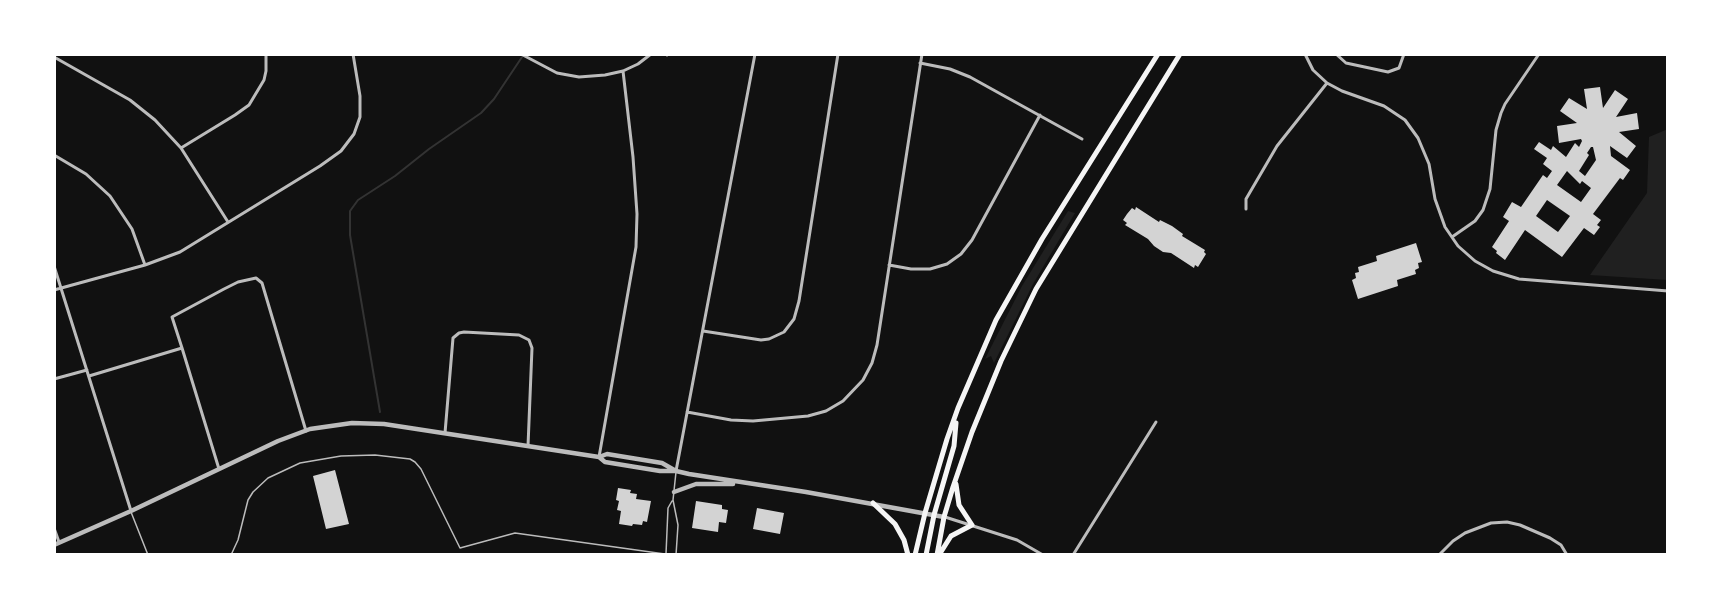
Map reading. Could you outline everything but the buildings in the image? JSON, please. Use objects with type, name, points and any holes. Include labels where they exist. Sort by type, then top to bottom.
[{"type":"main road","points":[[915,555],[925,513],[956,415],[992,330],[1016,283],[1158,54]]},
{"type":"main road","points":[[938,555],[944,517],[956,479],[997,370],[1036,289],[1180,54]]},
{"type":"main road","points":[[926,555],[934,515],[954,446],[956,415]]},
{"type":"main road","points":[[938,555],[951,536],[972,525],[959,506],[956,479]]},
{"type":"main road","points":[[873,503],[895,524],[904,540],[908,555]]},
{"type":"street","points":[[181,148],[235,116],[249,105],[264,80],[266,54]]},
{"type":"street","points":[[54,291],[145,265],[180,252],[341,151],[358,126],[361,107],[353,54]]},
{"type":"street","points":[[521,54],[547,69],[568,76],[592,76],[623,71],[638,64],[651,54]]},
{"type":"street","points":[[676,471],[755,54]]},
{"type":"street","points":[[703,331],[761,340],[769,339],[784,332],[794,319],[800,301],[838,54]]},
{"type":"street","points":[[687,412],[741,421],[783,420],[817,414],[843,401],[863,380],[876,354],[922,54]]},
{"type":"street","points":[[1305,54],[1313,70],[1327,83],[1342,91],[1384,106],[1405,120],[1418,138],[1429,164],[1438,209],[1445,227],[1458,246],[1475,261],[1509,277],[1668,291]]},
{"type":"street","points":[[1336,54],[1346,63],[1388,72],[1399,68],[1404,54]]},
{"type":"street","points":[[1452,237],[1475,220],[1483,210],[1490,189],[1496,130],[1501,113],[1539,54]]},
{"type":"street","points":[[54,57],[130,100],[155,120],[181,148],[228,222]]},
{"type":"street","points":[[920,63],[961,73],[1082,139]]},
{"type":"street","points":[[599,457],[636,247],[637,214],[633,157],[623,71]]},
{"type":"street","points":[[1246,209],[1246,199],[1277,146],[1327,83]]},
{"type":"street","points":[[889,265],[911,269],[930,269],[947,264],[961,254],[972,240],[1040,115]]},
{"type":"street","points":[[54,155],[86,174],[110,196],[132,229],[145,265]]},
{"type":"street","points":[[54,266],[131,511]]},
{"type":"street","points":[[219,469],[172,317],[238,282],[256,278],[261,283],[306,431]]},
{"type":"street","points":[[445,433],[453,338],[459,333],[519,335],[529,340],[532,348],[528,446]]},
{"type":"street","points":[[89,376],[182,348]]},
{"type":"street","points":[[54,379],[87,370]]},
{"type":"street","points":[[1073,555],[1156,422]]},
{"type":"street","points":[[54,528],[57,543],[131,511],[278,441],[336,424],[369,423],[599,457],[605,462],[660,471],[676,471],[925,513],[1017,540],[1043,555]]},
{"type":"street","points":[[674,492],[696,484],[745,483]]},
{"type":"street","points":[[1439,555],[1453,541],[1471,530],[1491,523],[1507,522],[1550,538],[1561,545],[1567,555]]},
{"type":"lane","points":[[231,555],[238,540],[248,500],[268,478],[300,463],[340,456],[370,455],[403,458],[416,462],[460,548],[515,533],[672,555]]},
{"type":"lane","points":[[676,471],[673,500],[678,525],[676,555]]},
{"type":"lane","points":[[666,555],[668,508],[673,500]]},
{"type":"lane","points":[[131,511],[148,555]]},
{"type":"shaded area","points":[[1668,129],[1668,280],[1590,275],[1647,193],[1649,137]]},
{"type":"shaded area","points":[[1068,211],[1075,213],[1033,284],[994,363],[991,356],[985,359],[1022,286]]},
{"type":"waterway","points":[[380,412],[350,235],[350,211],[358,200],[481,113],[494,99],[524,54]]}]
